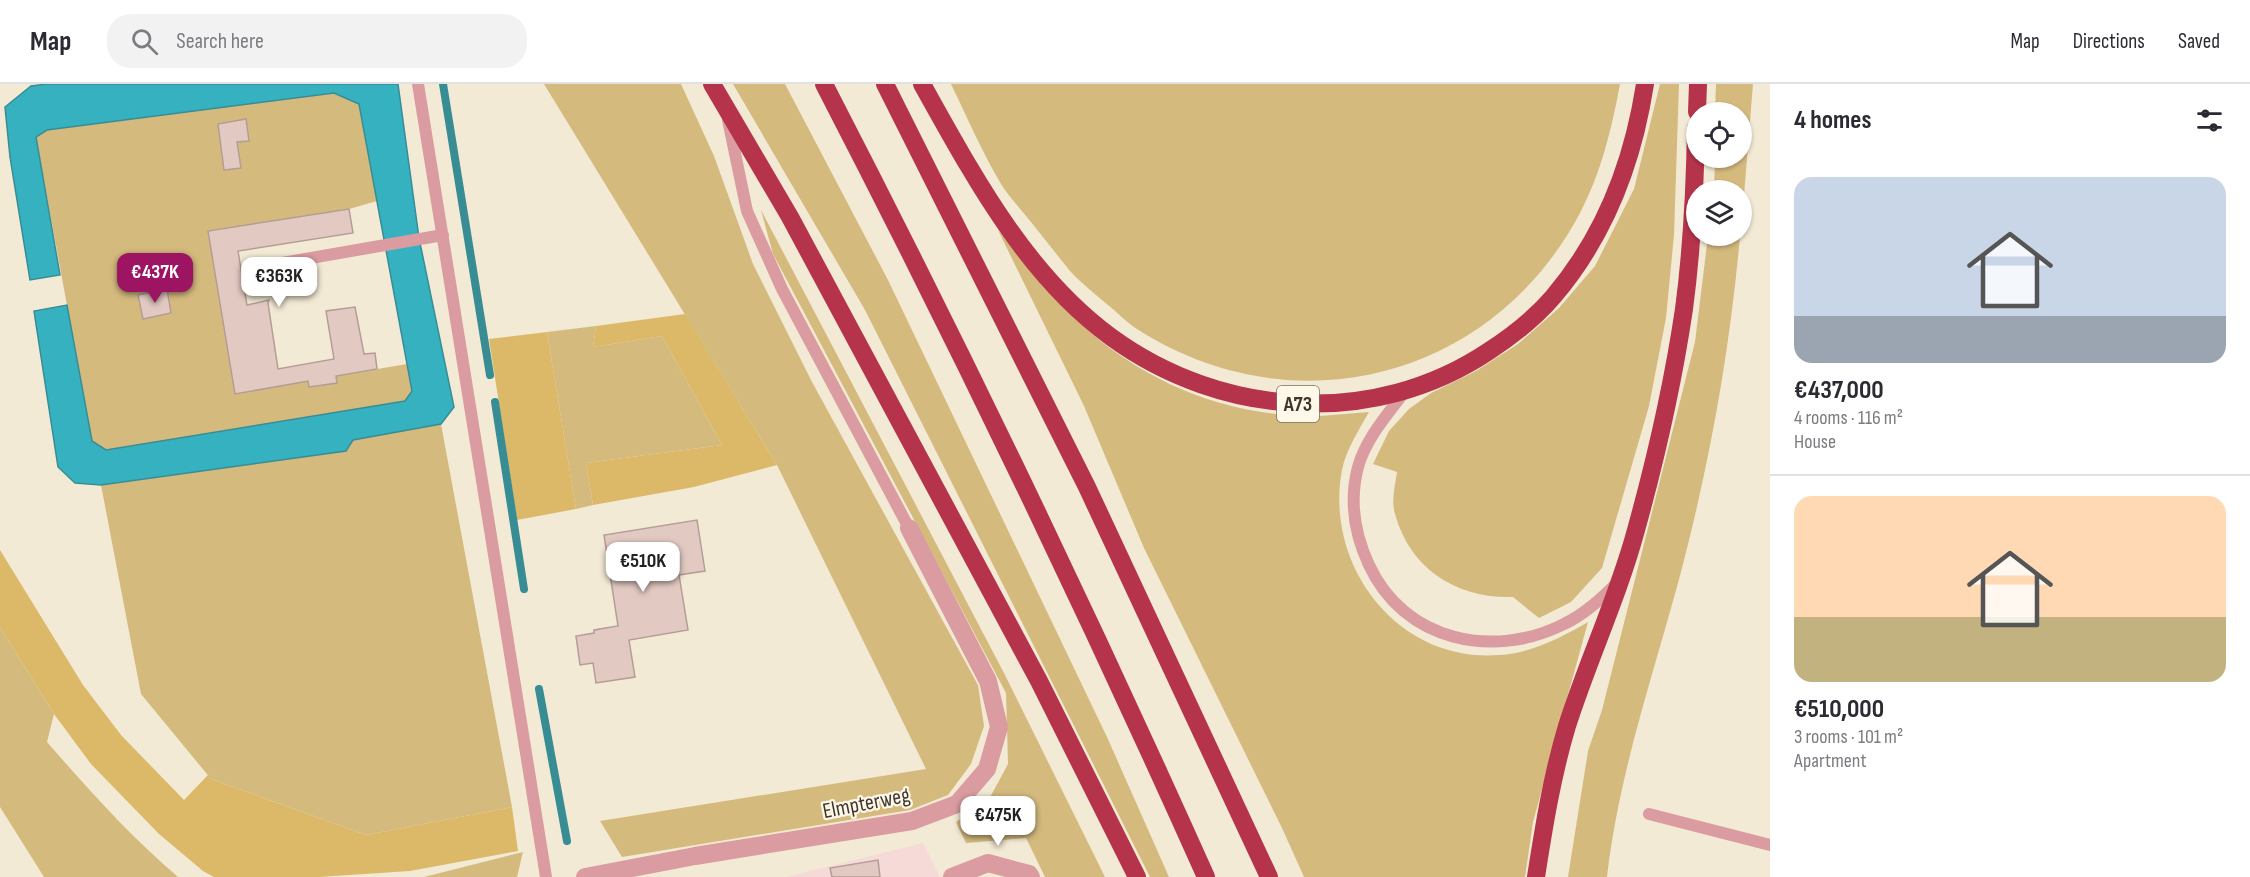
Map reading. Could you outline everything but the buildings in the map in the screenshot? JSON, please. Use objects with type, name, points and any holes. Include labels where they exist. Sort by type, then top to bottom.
[{"type":"highway","points":[[712,84],[789,217],[1039,681],[1137,877]]},
{"type":"highway","points":[[824,84],[1036,507],[1206,877]]},
{"type":"highway","points":[[885,84],[1087,487],[1269,877]]},
{"type":"highway","name":"A73","points":[[922,84],[996,210],[1050,280],[1088,318],[1134,352],[1178,376],[1211,389],[1274,402],[1328,404],[1359,401],[1407,389],[1451,373],[1499,344],[1538,312],[1563,284],[1595,237],[1615,195],[1634,136],[1645,84]]},
{"type":"highway","points":[[1697,102],[1698,84]]},
{"type":"highway","points":[[1536,877],[1549,795],[1567,726],[1593,649],[1622,579],[1636,530],[1675,361],[1690,249],[1694,168]]},
{"type":"street","name":"Elmpterweg","points":[[585,877],[695,856],[912,821],[957,804],[987,769],[999,726],[988,681],[909,528]]},
{"type":"street","points":[[952,877],[987,863],[1029,874],[1031,877]]},
{"type":"lane","points":[[418,84],[546,877]]},
{"type":"lane","points":[[726,107],[747,211],[783,289],[909,528]]},
{"type":"lane","points":[[259,267],[443,235]]},
{"type":"lane","points":[[1407,389],[1374,432],[1358,468],[1354,495],[1356,531],[1363,552],[1375,579],[1400,609],[1427,627],[1443,633],[1475,641],[1503,642],[1528,638],[1566,623],[1598,601],[1622,579]]},
{"type":"lane","points":[[1649,814],[1770,845]]},
{"type":"shaded area","points":[[544,84],[681,84],[714,156],[753,264],[812,382],[978,685],[984,726],[971,764],[948,795],[910,810],[622,857],[600,821],[926,769],[777,465]]},
{"type":"shaded area","points":[[733,84],[785,84],[888,280],[1107,737],[1169,877],[1150,877],[865,310]]},
{"type":"shaded area","points":[[951,84],[1620,84],[1609,134],[1594,182],[1580,213],[1543,269],[1497,315],[1444,349],[1386,371],[1325,380],[1263,377],[1200,361],[1129,324],[1070,271],[1008,194],[987,160]]},
{"type":"shaded area","points":[[1660,84],[1679,84],[1674,235],[1666,318],[1649,406],[1602,568],[1571,602],[1539,618],[1513,597],[1473,593],[1439,577],[1424,565],[1402,533],[1395,514],[1393,498],[1397,472],[1373,464],[1389,431],[1409,409],[1431,393],[1476,371],[1518,344],[1559,308],[1595,266],[1634,189]]},
{"type":"shaded area","points":[[1716,84],[1753,84],[1752,102],[1715,102]]},
{"type":"shaded area","points":[[334,93],[359,104],[377,201],[349,209],[208,232],[235,394],[308,381],[309,387],[337,383],[336,376],[407,364],[412,391],[405,402],[106,450],[92,441],[36,137],[47,130]]},
{"type":"shaded area","points":[[1715,168],[1746,168],[1745,180],[1714,180]]},
{"type":"shaded area","points":[[761,210],[1004,673],[1105,877],[1045,877],[1026,838],[966,843],[956,822],[988,801],[1008,764],[1006,693],[773,254]]},
{"type":"shaded area","points":[[998,230],[1049,291],[1082,325],[1104,344],[1152,375],[1203,398],[1258,412],[1307,416],[1369,412],[1346,455],[1342,470],[1339,506],[1345,541],[1357,573],[1376,601],[1400,625],[1429,643],[1463,653],[1499,655],[1534,648],[1588,622],[1533,822],[1525,877],[1304,877],[1144,548],[1084,406]]},
{"type":"shaded area","points":[[1707,246],[1739,246],[1725,363],[1701,489],[1681,572],[1638,723],[1620,799],[1607,877],[1568,877],[1588,751],[1602,710],[1695,342]]},
{"type":"shaded area","points":[[685,314],[777,465],[694,487],[593,505],[586,463],[722,445],[662,336],[593,347],[596,326]]},
{"type":"shaded area","points":[[596,326],[593,347],[662,336],[722,445],[586,463],[593,505],[576,509],[547,332]]},
{"type":"shaded area","points":[[547,332],[576,509],[517,520],[489,339]]},
{"type":"shaded area","points":[[441,424],[512,807],[366,835],[211,779],[141,694],[101,485],[346,451],[353,440]]},
{"type":"shaded area","points":[[0,550],[83,685],[121,735],[184,800],[208,775],[211,779],[366,835],[512,807],[518,851],[410,871],[319,877],[214,877],[203,871],[159,834],[91,764],[54,714],[0,627]]},
{"type":"shaded area","points":[[0,627],[54,714],[47,742],[126,829],[178,877],[44,877],[0,807]]},
{"type":"shaded area","points":[[923,843],[940,877],[786,877]]},
{"type":"shaded area","points":[[523,852],[517,877],[424,877]]},
{"type":"water","points":[[47,84],[398,84],[419,238],[454,407],[441,424],[353,440],[346,451],[101,485],[75,483],[58,467],[34,311],[67,305],[92,441],[106,450],[405,401],[412,391],[359,104],[334,93],[47,130],[36,137],[60,275],[30,280],[10,157],[5,107],[31,86]]},
{"type":"waterway","points":[[443,84],[490,375]]},
{"type":"waterway","points":[[495,402],[524,589]]},
{"type":"waterway","points":[[539,689],[567,841]]}]
